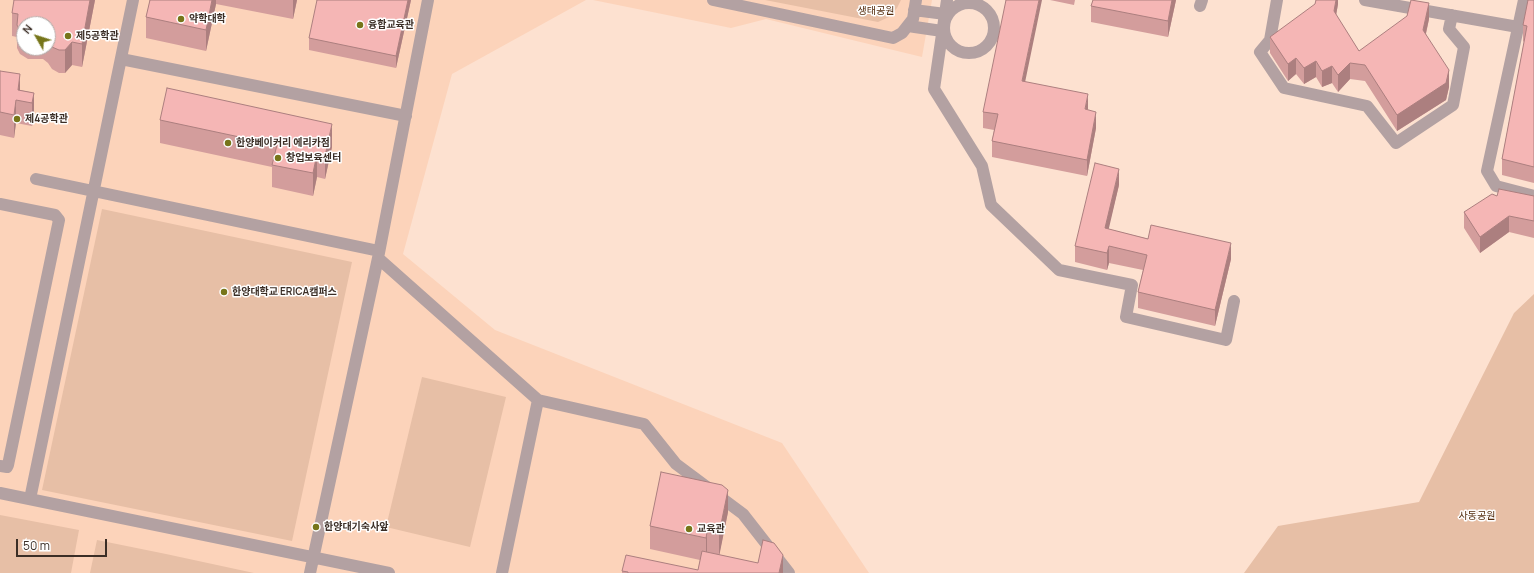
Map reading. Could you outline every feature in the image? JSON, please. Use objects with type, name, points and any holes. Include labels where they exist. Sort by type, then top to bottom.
[{"type":"lane","points":[[30,499],[133,0]]},
{"type":"lane","points":[[310,573],[379,254],[428,0]]},
{"type":"lane","points":[[713,0],[893,38],[902,33],[913,19],[915,5],[943,23]]},
{"type":"lane","points":[[947,0],[934,89],[982,166],[991,205],[1059,270],[1132,285],[1126,317],[1226,340],[1234,300]]},
{"type":"lane","points":[[1277,0],[1270,40],[1260,52],[1284,88],[1367,106],[1396,143],[1453,105],[1464,46],[1449,29],[1452,15]]},
{"type":"lane","points":[[1365,0],[1518,27]]},
{"type":"lane","points":[[1524,0],[1487,171],[1496,186],[1534,196]]},
{"type":"lane","points":[[974,3],[982,6],[988,12],[993,20],[994,28],[989,44],[979,51],[967,54],[959,52],[949,44],[943,33],[943,23],[945,17],[958,5],[974,3]]},
{"type":"lane","points":[[908,26],[943,23]]},
{"type":"lane","points":[[121,59],[406,116]]},
{"type":"lane","points":[[36,179],[379,254],[538,400],[644,424],[676,464],[743,514],[789,573]]},
{"type":"lane","points":[[0,204],[55,215],[60,220],[8,465],[7,467],[0,466]]},
{"type":"lane","points":[[502,573],[538,400]]},
{"type":"lane","points":[[0,493],[389,573]]},
{"type":"shaded area","name":"한양대학교 ERICA캠퍼스","points":[[0,0],[586,0],[452,74],[403,254],[495,330],[782,443],[869,573],[0,573]]},
{"type":"shaded area","points":[[593,0],[932,0],[922,57],[766,19],[731,28]]},
{"type":"green space","name":"생태공원","points":[[765,0],[901,0],[897,8],[889,17],[878,22]]},
{"type":"green space","points":[[102,209],[352,262],[292,541],[42,490]]},
{"type":"green space","name":"사동공원","points":[[1534,294],[1534,573],[1244,573],[1278,526],[1419,502],[1514,313]]},
{"type":"green space","points":[[422,377],[506,397],[470,547],[386,527]]},
{"type":"green space","points":[[0,515],[79,530],[71,573],[0,573]]},
{"type":"green space","points":[[97,540],[166,554],[254,573],[90,573]]},
{"type":"building","points":[[14,0],[90,0],[82,44],[72,42],[65,50],[56,49],[56,16],[18,16],[18,14],[12,13]]},
{"type":"building","points":[[150,0],[212,0],[206,30],[146,17]]},
{"type":"building","name":"융합교육관","points":[[317,0],[408,0],[396,56],[309,38]]},
{"type":"building","points":[[1006,0],[1039,0],[1022,81],[1088,94],[1085,109],[1096,112],[1087,160],[992,141],[998,114],[983,112]]},
{"type":"building","points":[[1093,0],[1172,0],[1168,21],[1091,6]]},
{"type":"building","points":[[1316,0],[1336,0],[1334,11],[1359,51],[1407,16],[1411,0],[1429,3],[1423,30],[1449,70],[1446,83],[1397,115],[1365,65],[1350,63],[1338,75],[1332,66],[1322,71],[1316,61],[1304,68],[1296,58],[1288,64],[1270,37],[1315,4]]},
{"type":"building","points":[[1528,0],[1534,0],[1534,167],[1502,159],[1527,26],[1523,25]]},
{"type":"building","points":[[0,71],[20,74],[18,90],[34,93],[32,103],[16,100],[14,115],[0,112]]},
{"type":"building","points":[[167,88],[332,124],[325,156],[317,154],[313,173],[272,165],[277,145],[160,120]]},
{"type":"building","points":[[1095,163],[1119,169],[1105,228],[1148,239],[1151,225],[1231,243],[1215,310],[1138,292],[1147,255],[1109,246],[1107,253],[1075,246]]},
{"type":"building","points":[[1499,189],[1534,196],[1534,221],[1509,216],[1480,237],[1464,212],[1492,194],[1497,196]]},
{"type":"building","points":[[661,472],[722,485],[728,490],[719,534],[707,532],[706,538],[650,526]]},
{"type":"building","points":[[763,540],[774,543],[783,555],[779,573],[628,573],[622,571],[626,555],[698,570],[702,551],[758,563]]},
{"type":"place","name":"약학대학","points":[[181,19]]},
{"type":"place","name":"융합교육관","points":[[360,25]]},
{"type":"place","name":"제5공학관","points":[[68,36]]},
{"type":"place","name":"제4공학관","points":[[17,119]]},
{"type":"place","name":"한양베이커리 에리카점","points":[[228,143]]},
{"type":"place","name":"창업보육센터","points":[[278,158]]},
{"type":"place","name":"한양대학교 ERICA캠퍼스","points":[[224,292]]},
{"type":"place","name":"한양대기숙사앞","points":[[316,527]]},
{"type":"place","name":"교육관","points":[[689,529]]}]
